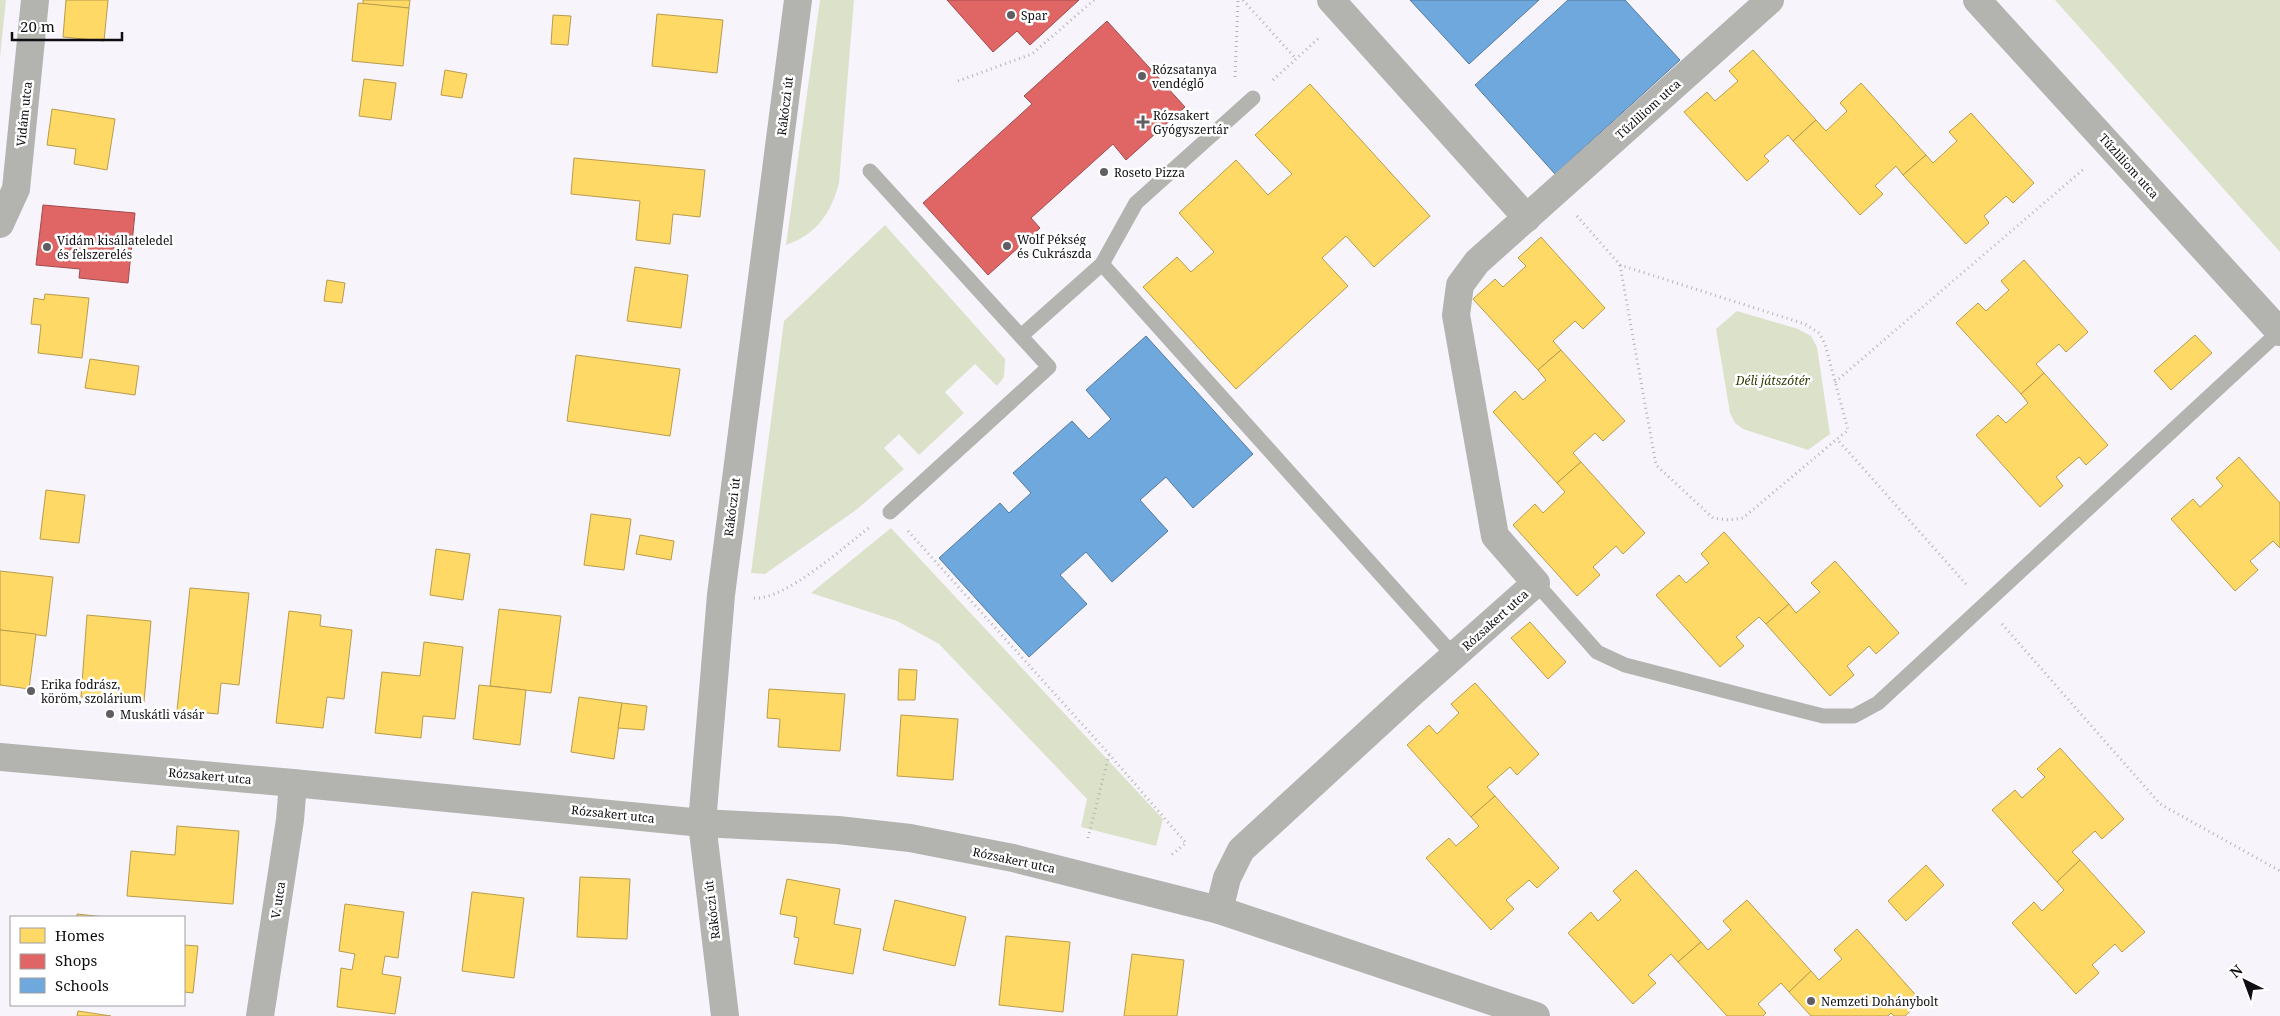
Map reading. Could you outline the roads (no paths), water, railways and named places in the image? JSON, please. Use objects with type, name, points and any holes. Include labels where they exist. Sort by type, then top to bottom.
[{"type":"street","name":"Vidám utca","points":[[0,224],[16,189],[35,0]]},
{"type":"street","name":"Rákóczi út","points":[[725,1016],[702,823],[721,595],[798,0]]},
{"type":"street","name":"Tűzliliom utca","points":[[1527,218],[1770,0]]},
{"type":"street","name":"Tűzliliom utca","points":[[1977,0],[2280,331]]},
{"type":"street","points":[[1338,8],[1527,218]]},
{"type":"street","name":"Rózsakert utca","points":[[1219,910],[1227,878],[1241,850],[1536,583],[1495,536],[1456,315],[1460,285],[1477,262],[1527,218]]},
{"type":"street","name":"Rózsakert utca","points":[[0,757],[293,783],[702,823],[838,830],[910,838],[1013,858],[1219,910],[1536,1016]]},
{"type":"street","name":"V. utca","points":[[260,1016],[290,820],[293,783]]},
{"type":"lane","points":[[1021,336],[1102,264],[1136,203],[1253,98]]},
{"type":"lane","points":[[870,171],[1049,367],[890,512]]},
{"type":"lane","points":[[1102,264],[1454,656]]},
{"type":"lane","points":[[1536,583],[1597,652],[1625,665],[1823,716],[1854,716],[1878,703],[2280,331]]},
{"type":"place","name":"Spar","points":[[1011,15]]},
{"type":"place","name":"Rózsatanya vendéglő","points":[[1142,76]]},
{"type":"place","name":"Rózsakert Gyógyszertár","points":[[1143,122]]},
{"type":"place","name":"Roseto Pizza","points":[[1104,172]]},
{"type":"place","name":"Wolf Pékség és Cukrászda","points":[[1007,246]]},
{"type":"place","name":"Vidám kisállateledel és felszerelés","points":[[47,247]]},
{"type":"place","name":"Erika fodrász, köröm, szolárium","points":[[31,691]]},
{"type":"place","name":"Muskátli vásár","points":[[110,714]]},
{"type":"place","name":"Nemzeti Dohánybolt","points":[[1811,1001]]},
{"type":"park label","name":"Déli játszótér","points":[[1773,380]]}]
